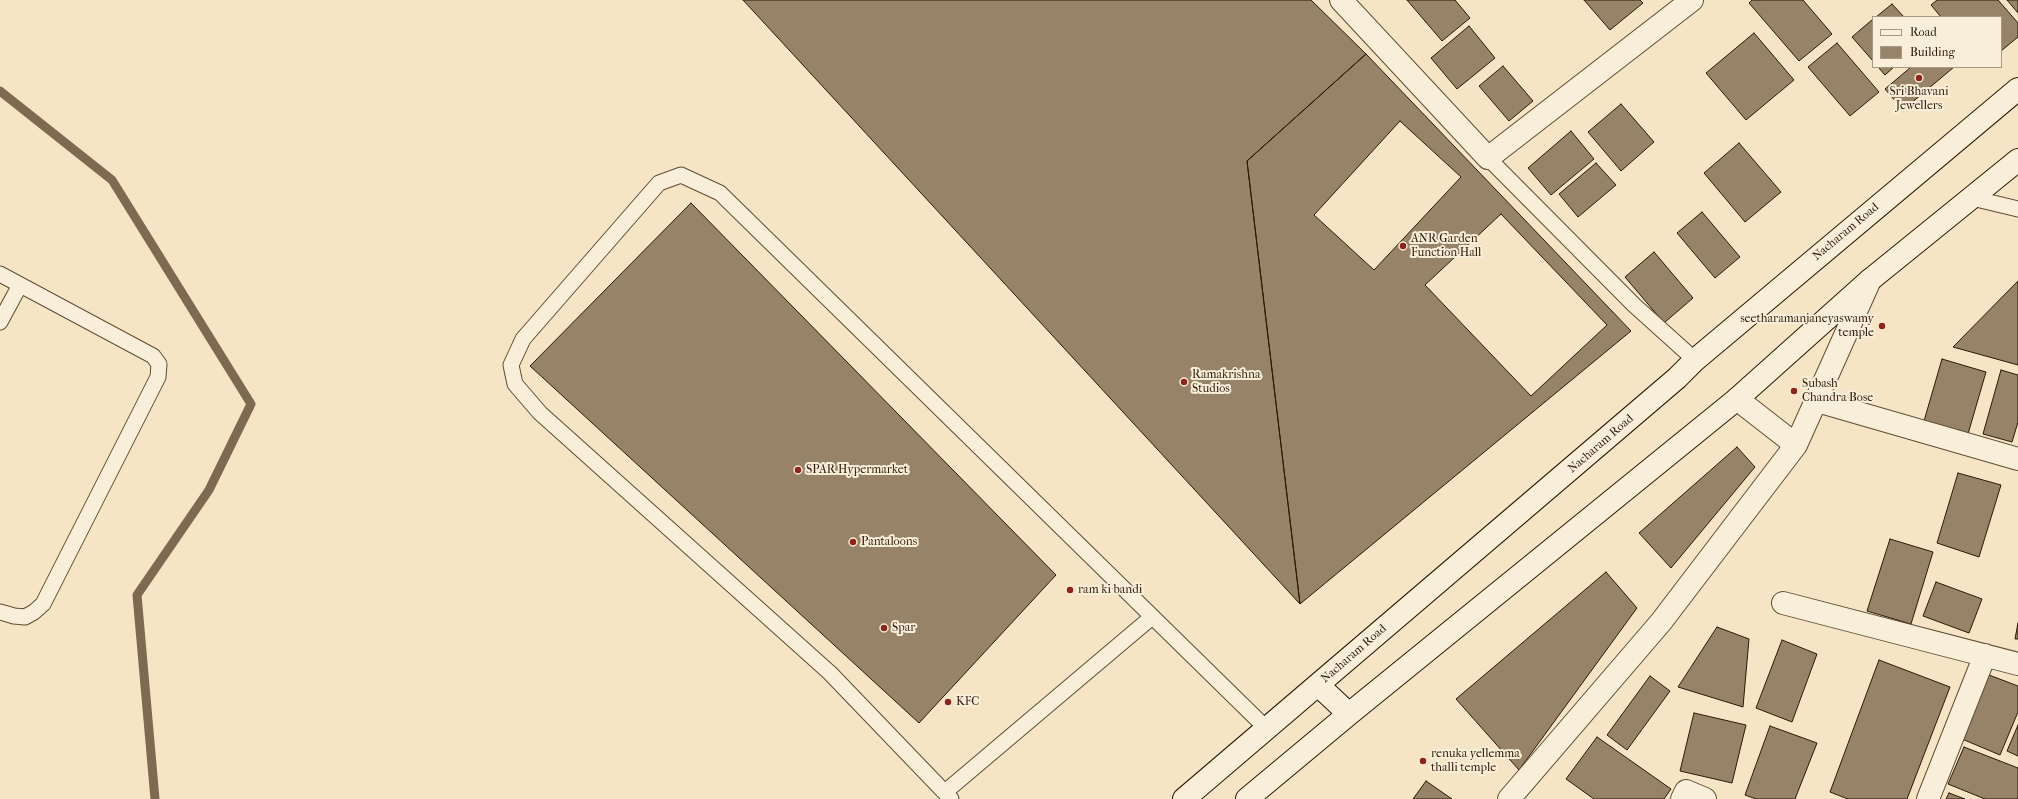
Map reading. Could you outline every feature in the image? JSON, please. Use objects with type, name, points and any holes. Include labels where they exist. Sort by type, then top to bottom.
[{"type":"main road","points":[[1341,0],[1488,158],[1692,0]]},
{"type":"main road","name":"Nacharam Road","points":[[1184,799],[1677,378],[1695,360],[2018,90]]},
{"type":"main road","points":[[1247,799],[1349,714],[1737,399],[1870,280],[2018,160]]},
{"type":"main road","points":[[1509,799],[1661,622],[1796,446],[1870,280]]},
{"type":"main road","points":[[1737,399],[1796,446]]},
{"type":"main road","points":[[1817,401],[2018,459]]},
{"type":"main road","points":[[1783,602],[2018,664]]},
{"type":"main road","points":[[1928,799],[1985,655]]},
{"type":"main road","points":[[1318,685],[1349,714]]},
{"type":"main road","points":[[1682,799],[1686,791],[1705,799]]},
{"type":"lane","points":[[1488,158],[1634,305],[1695,360]]},
{"type":"lane","points":[[1152,617],[948,796],[830,673],[540,413],[515,384],[511,365],[523,339],[658,183],[682,174],[720,193],[1267,729]]},
{"type":"lane","points":[[1972,198],[2018,210]]},
{"type":"lane","points":[[0,274],[153,356],[159,364],[158,377],[43,604],[34,612],[25,617],[0,612]]},
{"type":"lane","points":[[0,322],[20,285]]},
{"type":"building","name":"Ramakrishna Studios","points":[[743,0],[1311,0],[1366,54],[1247,161],[1300,604]]},
{"type":"building","points":[[1407,0],[1455,0],[1470,18],[1442,41]]},
{"type":"building","points":[[1584,0],[1640,0],[1643,3],[1610,30]]},
{"type":"building","points":[[1752,0],[1803,0],[1832,34],[1799,61],[1749,3]]},
{"type":"building","points":[[1937,0],[1998,0],[2018,23],[2018,37],[2002,50],[2002,16],[1940,16],[1931,5]]},
{"type":"building","points":[[2007,0],[2018,0],[2018,13]]},
{"type":"building","points":[[1892,4],[1903,16],[1877,16]]},
{"type":"building","points":[[1872,20],[1872,60],[1852,37]]},
{"type":"building","points":[[1469,26],[1495,58],[1457,89],[1431,58]]},
{"type":"building","points":[[1754,33],[1794,80],[1746,120],[1706,73]]},
{"type":"building","points":[[1837,43],[1879,92],[1850,116],[1808,67]]},
{"type":"building","name":"ANR Garden Function Hall","points":[[1366,54],[1631,331],[1300,604],[1247,161]]},
{"type":"building","points":[[1503,66],[1533,101],[1509,121],[1479,86]]},
{"type":"building","points":[[1879,68],[1893,68],[1885,75]]},
{"type":"building","name":"Sri Bhavani Jewellers","points":[[1910,68],[1953,68],[1903,110],[1885,89]]},
{"type":"building","points":[[1621,104],[1654,142],[1621,171],[1588,132]]},
{"type":"building","points":[[1400,121],[1461,177],[1374,270],[1314,215]]},
{"type":"building","points":[[1571,131],[1594,159],[1551,195],[1528,168]]},
{"type":"building","points":[[1739,143],[1781,192],[1745,222],[1704,173]]},
{"type":"building","points":[[1596,163],[1616,185],[1578,217],[1559,194]]},
{"type":"building","name":"SPAR Hypermarket","points":[[691,203],[1056,575],[919,723],[530,366]]},
{"type":"building","points":[[1702,212],[1740,257],[1715,278],[1677,233]]},
{"type":"building","points":[[1501,214],[1607,325],[1531,396],[1425,285]]},
{"type":"building","points":[[1654,252],[1693,298],[1664,323],[1625,277]]},
{"type":"building","points":[[2018,281],[2018,365],[1953,347]]},
{"type":"building","points":[[1942,359],[1986,372],[1968,434],[1924,421]]},
{"type":"building","points":[[2001,370],[2018,375],[2018,422],[2012,442],[1983,434]]},
{"type":"building","points":[[1737,447],[1755,467],[1671,568],[1639,533]]},
{"type":"building","points":[[1958,473],[2001,485],[1979,557],[1937,543]]},
{"type":"building","points":[[1890,539],[1933,552],[1911,624],[1867,611]]},
{"type":"building","points":[[1606,572],[1637,608],[1519,770],[1456,699]]},
{"type":"building","points":[[1936,582],[1982,599],[1969,633],[1923,616]]},
{"type":"building","points":[[2018,623],[2018,639],[2015,639]]},
{"type":"building","points":[[1717,627],[1749,639],[1743,707],[1678,687]]},
{"type":"building","points":[[1782,640],[1817,654],[1792,722],[1756,708]]},
{"type":"building","points":[[1879,660],[1950,687],[1907,799],[1848,799],[1830,792]]},
{"type":"building","points":[[1989,675],[2018,686],[2018,712],[2000,755],[1962,739]]},
{"type":"building","points":[[1650,676],[1670,691],[1627,750],[1607,735]]},
{"type":"building","points":[[1694,713],[1746,725],[1732,783],[1680,771]]},
{"type":"building","points":[[2018,725],[2018,756],[2007,751]]},
{"type":"building","points":[[1770,726],[1817,743],[1795,799],[1756,799],[1745,795]]},
{"type":"building","points":[[1597,737],[1671,789],[1664,799],[1594,799],[1566,779]]},
{"type":"building","points":[[1964,747],[2018,768],[2018,799],[1985,799],[1948,784]]},
{"type":"building","points":[[1426,781],[1452,799],[1413,799]]},
{"type":"building","points":[[1949,793],[1965,799],[1946,799]]},
{"type":"waterway","points":[[0,91],[112,180],[251,404],[209,490],[137,595],[155,799]]},
{"type":"place","name":"Sri Bhavani Jewellers","points":[[1919,78]]},
{"type":"place","name":"ANR Garden Function Hall","points":[[1403,246]]},
{"type":"place","name":"seetharamanjaneyaswamy temple","points":[[1882,326]]},
{"type":"place","name":"Ramakrishna Studios","points":[[1184,382]]},
{"type":"place","name":"Subash Chandra Bose","points":[[1794,391]]},
{"type":"place","name":"SPAR Hypermarket","points":[[798,470]]},
{"type":"place","name":"Pantaloons","points":[[853,542]]},
{"type":"place","name":"ram ki bandi","points":[[1070,590]]},
{"type":"place","name":"Spar","points":[[884,628]]},
{"type":"place","name":"KFC","points":[[948,702]]},
{"type":"place","name":"renuka yellemma thalli temple","points":[[1423,761]]}]
